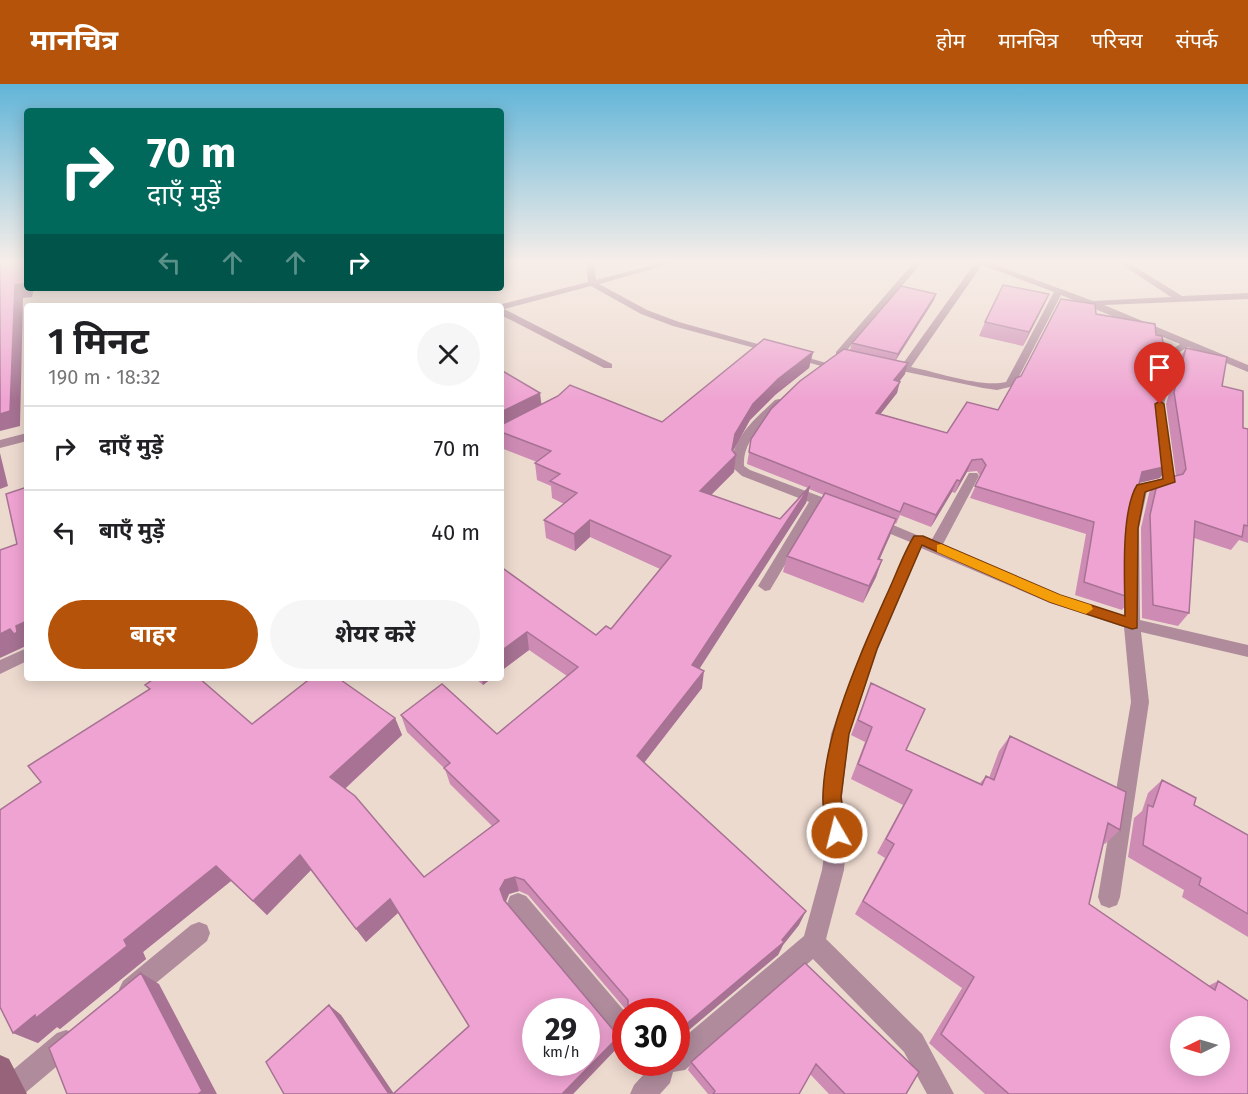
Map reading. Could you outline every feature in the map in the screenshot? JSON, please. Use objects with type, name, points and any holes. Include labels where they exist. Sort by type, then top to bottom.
[{"type":"street","points":[[635,307],[676,324],[825,364]]},
{"type":"street","points":[[810,376],[825,364],[844,355],[882,307]]},
{"type":"street","points":[[904,369],[946,307]]},
{"type":"street","points":[[872,361],[983,385],[997,387],[1010,384],[1050,307]]},
{"type":"street","points":[[1100,307],[1248,369]]},
{"type":"street","points":[[504,311],[608,366]]},
{"type":"street","points":[[1110,897],[1140,702],[1132,624],[1132,528],[1141,488],[1169,482],[1160,404],[1173,352],[1186,344]]},
{"type":"street","points":[[786,394],[757,425],[738,452],[738,466],[746,473],[927,542],[1055,599],[1132,624],[1248,651]]},
{"type":"street","points":[[0,444],[24,437]]},
{"type":"street","points":[[690,1045],[814,943],[833,870],[837,833],[832,797],[840,734],[870,649],[927,542],[973,476]]},
{"type":"street","points":[[765,586],[817,500]]},
{"type":"street","points":[[0,667],[24,655]]},
{"type":"street","points":[[519,904],[612,1015]]},
{"type":"street","points":[[109,1007],[199,933]]},
{"type":"street","points":[[814,943],[913,1043],[941,1094]]},
{"type":"street","points":[[8,1083],[82,1029]]},
{"type":"street","points":[[643,1094],[657,1076]]},
{"type":"building","points":[[0,307],[14,307],[10,411],[0,414]]},
{"type":"building","points":[[883,307],[928,307],[898,354],[852,343]]},
{"type":"building","points":[[992,307],[1042,307],[1029,332],[985,322]]},
{"type":"building","points":[[1057,307],[1095,307],[1096,314],[1155,324],[1156,335],[1162,336],[1163,343],[1171,345],[1159,393],[1168,466],[1142,472],[1131,516],[1131,598],[1084,582],[1094,522],[975,486],[986,465],[982,459],[972,460],[936,515],[904,503],[900,512],[749,452],[751,439],[771,409],[800,381],[844,349],[908,363],[894,380],[900,382],[876,413],[947,433],[967,402],[998,410],[1016,378],[1021,376]]},
{"type":"building","points":[[764,339],[813,352],[778,379],[753,404],[735,434],[732,450],[736,455],[700,491],[780,519],[810,486],[692,665],[704,671],[637,756],[806,911],[782,940],[784,942],[690,1021],[690,998],[626,998],[524,880],[515,877],[505,880],[500,889],[504,900],[586,998],[522,998],[522,1076],[580,1076],[562,1094],[393,1094],[469,1026],[390,899],[356,929],[300,855],[253,901],[216,866],[124,940],[127,946],[36,1018],[35,1015],[13,1033],[0,1007],[0,810],[41,782],[28,766],[150,689],[145,685],[151,681],[202,681],[252,724],[307,681],[342,681],[395,718],[330,777],[355,796],[424,877],[499,821],[444,768],[450,763],[401,715],[442,684],[497,734],[578,667],[527,632],[504,649],[504,569],[596,635],[606,626],[611,629],[671,556],[590,520],[574,534],[544,520],[577,493],[550,481],[560,474],[535,463],[551,451],[504,433],[504,423],[558,396],[570,385],[662,422]]},
{"type":"building","points":[[1186,348],[1227,357],[1222,386],[1243,391],[1243,428],[1248,429],[1248,526],[1244,525],[1242,537],[1195,521],[1189,613],[1153,605],[1150,515],[1158,480],[1183,474],[1186,469],[1174,392]]},
{"type":"building","points":[[504,372],[540,393],[504,411]]},
{"type":"building","points":[[24,488],[24,622],[16,626],[17,632],[14,634],[10,629],[0,634],[0,550],[17,544],[6,494]]},
{"type":"building","points":[[825,493],[896,519],[878,559],[882,560],[869,586],[787,556]]},
{"type":"building","points":[[871,683],[925,709],[906,750],[982,785],[986,776],[994,780],[1010,736],[1126,792],[1120,830],[1108,823],[1089,904],[1215,990],[1218,981],[1248,1001],[1248,1094],[1009,1094],[941,1034],[974,977],[863,901],[894,844],[886,839],[912,790],[858,764],[872,727],[858,720]]},
{"type":"building","points":[[1162,780],[1196,798],[1194,805],[1248,835],[1248,914],[1199,885],[1201,878],[1143,845],[1148,805],[1153,807]]},
{"type":"building","points":[[805,963],[919,1072],[906,1094],[845,1094],[816,1064],[799,1094],[713,1094],[715,1091],[691,1062]]},
{"type":"building","points":[[141,973],[202,1091],[198,1094],[67,1094],[49,1048]]},
{"type":"building","points":[[329,1005],[389,1094],[284,1094],[266,1062]]},
{"type":"building","points":[[600,1014],[612,1028],[612,1043],[600,1055]]},
{"type":"slow traffic","points":[[941,549],[1055,599],[1086,609]]},
{"type":"route","points":[[837,833],[832,797],[840,734],[870,649],[918,539],[1055,599],[1132,624],[1132,528],[1139,492],[1141,488],[1169,482],[1160,404]]}]
